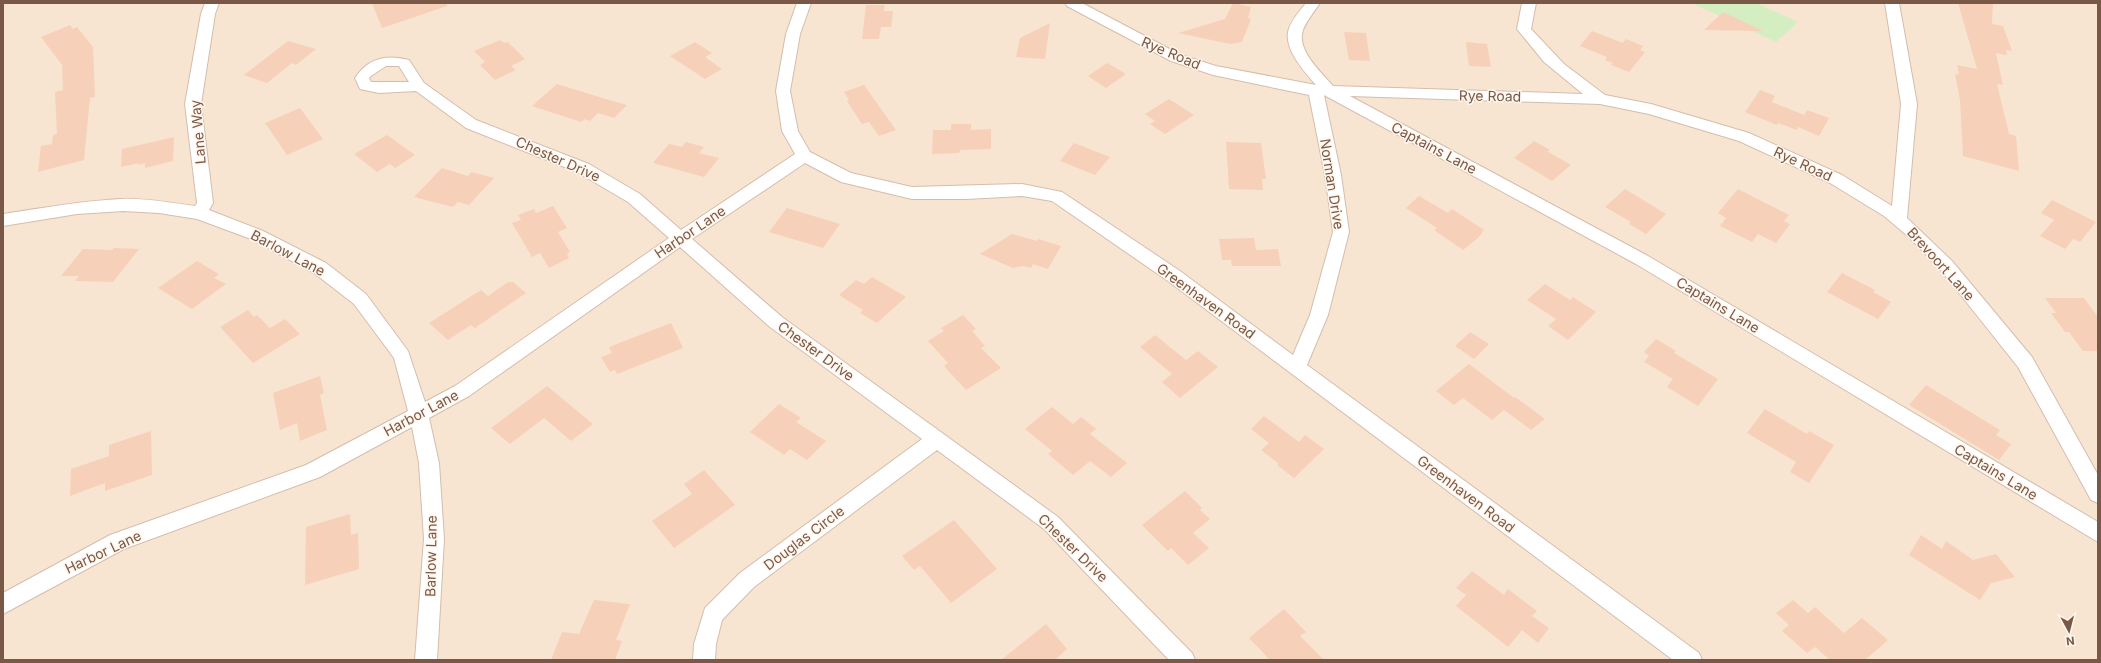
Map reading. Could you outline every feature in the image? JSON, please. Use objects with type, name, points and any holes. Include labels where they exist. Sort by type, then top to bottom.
[{"type":"street","name":"Lane Way","points":[[199,213],[205,203],[193,104],[207,21],[212,3]]},
{"type":"street","points":[[804,3],[793,34],[783,91],[790,131],[804,156]]},
{"type":"street","name":"Rye Road","points":[[1072,3],[1176,58],[1213,70],[1322,91],[1600,99],[1651,109],[1744,137],[1836,179],[1899,219]]},
{"type":"street","name":"Norman Drive","points":[[1297,368],[1319,315],[1341,232],[1322,91],[1312,71],[1298,49],[1295,32],[1304,15],[1313,3]]},
{"type":"street","points":[[1529,3],[1524,29],[1536,46],[1552,62],[1600,99]]},
{"type":"street","name":"Brevoort Lane","points":[[1892,3],[1910,104],[1899,219],[1946,265],[2025,362],[2098,494]]},
{"type":"street","name":"Chester Drive","points":[[419,86],[471,124],[583,168],[634,198],[776,322],[1051,523],[1184,660]]},
{"type":"street","name":"Captains Lane","points":[[1322,91],[1642,260],[2098,533]]},
{"type":"street","name":"Harbor Lane","points":[[3,604],[117,542],[313,471],[462,391],[681,238],[804,156]]},
{"type":"street","name":"Greenhaven Road","points":[[804,156],[847,178],[912,192],[966,193],[1022,190],[1056,196],[1174,276],[1691,660]]},
{"type":"street","name":"Barlow Lane","points":[[3,220],[77,208],[123,205],[159,207],[199,213],[257,235],[320,268],[360,299],[402,356],[419,415],[429,463],[434,539],[426,660]]},
{"type":"street","name":"Douglas Circle","points":[[704,660],[705,644],[713,615],[747,580],[937,439]]},
{"type":"shaded area","points":[[3,3],[2098,3],[2098,660],[3,660]]},
{"type":"green space","points":[[1692,3],[1756,3],[1798,22],[1776,42]]},
{"type":"building","points":[[372,3],[446,3],[447,6],[382,28]]},
{"type":"building","points":[[1233,3],[1251,7],[1248,18],[1251,19],[1242,42],[1230,44],[1178,33],[1225,19]]},
{"type":"building","points":[[1958,3],[1993,3],[1992,24],[2003,26],[2012,51],[2006,50],[2007,55],[1996,53],[2003,85],[1997,84],[2009,134],[2016,136],[2019,171],[1963,156],[1960,100],[1955,74],[1959,75],[1957,65],[1977,69]]},
{"type":"building","points":[[866,5],[885,5],[884,11],[893,11],[891,27],[881,27],[879,39],[862,39]]},
{"type":"building","points":[[1723,12],[1763,31],[1704,30]]},
{"type":"building","points":[[1050,23],[1045,59],[1016,57],[1020,38]]},
{"type":"building","points":[[70,25],[73,29],[77,27],[93,47],[95,97],[90,98],[84,160],[38,172],[41,146],[52,144],[53,135],[57,134],[55,92],[63,90],[62,65],[41,37]]},
{"type":"building","points":[[1592,31],[1623,43],[1626,39],[1643,46],[1640,50],[1645,52],[1629,72],[1611,65],[1613,63],[1605,60],[1607,57],[1580,46]]},
{"type":"building","points":[[1344,32],[1366,33],[1370,61],[1349,60]]},
{"type":"building","points":[[500,40],[504,43],[508,42],[525,59],[511,66],[516,70],[495,80],[480,65],[485,62],[474,51]]},
{"type":"building","points":[[288,41],[316,49],[296,65],[292,63],[267,83],[244,75]]},
{"type":"building","points":[[695,42],[712,53],[705,57],[722,69],[705,79],[670,56]]},
{"type":"building","points":[[1466,42],[1487,44],[1491,67],[1469,66]]},
{"type":"building","points":[[1107,63],[1126,74],[1106,88],[1088,76]]},
{"type":"building","points":[[557,84],[627,105],[614,118],[598,113],[590,121],[584,119],[581,122],[532,106]]},
{"type":"building","points":[[864,85],[896,130],[879,136],[869,122],[862,124],[847,101],[849,100],[844,92]]},
{"type":"building","points":[[1760,90],[1775,96],[1772,102],[1804,115],[1801,121],[1807,110],[1829,118],[1819,136],[1798,127],[1797,130],[1778,123],[1777,125],[1745,112]]},
{"type":"building","points":[[1169,99],[1194,115],[1165,134],[1150,124],[1155,121],[1145,114]]},
{"type":"building","points":[[300,108],[323,139],[287,155],[265,123]]},
{"type":"building","points":[[951,124],[971,124],[971,130],[991,129],[991,149],[960,150],[959,153],[932,154],[933,130],[951,130]]},
{"type":"building","points":[[387,135],[415,155],[395,168],[390,164],[377,172],[354,154]]},
{"type":"building","points":[[174,137],[173,161],[145,168],[145,163],[121,167],[122,149]]},
{"type":"building","points":[[1534,141],[1550,150],[1547,151],[1571,165],[1552,181],[1514,158]]},
{"type":"building","points":[[686,142],[704,147],[699,153],[719,158],[704,177],[653,163],[669,144],[682,147]]},
{"type":"building","points":[[1226,142],[1261,143],[1266,179],[1262,179],[1263,190],[1229,189]]},
{"type":"building","points":[[1074,143],[1110,157],[1095,175],[1060,161]]},
{"type":"building","points":[[442,168],[468,176],[471,172],[494,178],[469,205],[458,202],[453,207],[414,197]]},
{"type":"building","points":[[1625,189],[1666,214],[1646,234],[1629,224],[1631,222],[1605,207]]},
{"type":"building","points":[[1738,189],[1789,215],[1784,221],[1790,224],[1776,243],[1758,234],[1752,242],[1720,226],[1726,218],[1718,213]]},
{"type":"building","points":[[1419,196],[1448,213],[1452,209],[1484,230],[1478,238],[1463,250],[1434,230],[1437,228],[1406,208]]},
{"type":"building","points":[[2052,200],[2096,222],[2080,242],[2073,239],[2065,249],[2040,236],[2054,220],[2041,213]]},
{"type":"building","points":[[553,206],[567,228],[558,232],[570,252],[567,254],[569,258],[549,268],[540,253],[532,257],[512,223],[521,220],[518,215],[534,209],[536,213]]},
{"type":"building","points":[[787,208],[840,224],[823,248],[769,232]]},
{"type":"building","points":[[1012,234],[1037,241],[1038,239],[1061,246],[1048,269],[1033,264],[1031,268],[1023,266],[1013,268],[980,254]]},
{"type":"building","points":[[1254,238],[1256,250],[1278,249],[1281,266],[1232,266],[1231,260],[1222,260],[1219,239]]},
{"type":"building","points":[[114,248],[139,249],[113,282],[75,281],[79,276],[61,276],[83,249],[112,250]]},
{"type":"building","points":[[197,261],[219,274],[214,278],[226,284],[192,309],[158,288]]},
{"type":"building","points":[[1842,273],[1875,290],[1873,292],[1891,302],[1878,319],[1827,292]]},
{"type":"building","points":[[872,277],[906,297],[877,323],[860,313],[863,310],[839,295],[856,280],[864,284]]},
{"type":"building","points":[[508,282],[513,282],[526,293],[475,328],[471,325],[448,340],[429,323],[481,290],[488,296]]},
{"type":"building","points":[[1545,284],[1570,300],[1573,297],[1596,312],[1568,340],[1548,326],[1556,319],[1527,300]]},
{"type":"building","points":[[2045,298],[2084,298],[2098,317],[2098,351],[2083,351],[2069,332],[2065,332],[2051,313],[2056,313]]},
{"type":"building","points":[[248,310],[254,317],[257,315],[270,328],[285,319],[300,334],[253,363],[220,327]]},
{"type":"building","points":[[963,315],[976,329],[972,331],[985,346],[981,348],[1001,368],[966,390],[944,366],[948,363],[928,341],[944,331],[941,328]]},
{"type":"building","points":[[671,323],[683,348],[617,374],[615,370],[610,372],[601,357],[612,353],[609,347]]},
{"type":"building","points":[[1470,332],[1489,344],[1474,359],[1455,346]]},
{"type":"building","points":[[1155,335],[1186,360],[1198,351],[1218,367],[1180,398],[1162,382],[1172,374],[1140,347]]},
{"type":"building","points":[[1656,339],[1676,351],[1674,353],[1718,379],[1698,406],[1667,387],[1673,379],[1644,362],[1649,356],[1644,352]]},
{"type":"building","points":[[1469,364],[1545,419],[1531,430],[1504,410],[1492,420],[1463,398],[1454,405],[1436,391]]},
{"type":"building","points":[[320,376],[324,393],[320,395],[327,430],[300,441],[297,423],[280,430],[273,393]]},
{"type":"building","points":[[1926,385],[2000,430],[1996,435],[2011,444],[1999,460],[1909,405]]},
{"type":"building","points":[[547,386],[593,424],[571,441],[544,418],[510,444],[491,428]]},
{"type":"building","points":[[779,404],[801,418],[796,422],[826,441],[807,460],[790,449],[784,455],[750,432]]},
{"type":"building","points":[[1052,407],[1073,424],[1081,417],[1096,429],[1090,434],[1127,463],[1111,477],[1090,461],[1073,475],[1048,454],[1052,451],[1025,429]]},
{"type":"building","points":[[1765,409],[1807,434],[1809,431],[1834,445],[1809,483],[1790,472],[1796,462],[1747,433]]},
{"type":"building","points":[[1264,416],[1299,442],[1305,435],[1324,449],[1294,478],[1261,450],[1269,443],[1251,429]]},
{"type":"building","points":[[151,431],[152,475],[105,491],[105,483],[70,496],[71,469],[109,456],[109,445]]},
{"type":"building","points":[[704,470],[735,505],[674,548],[652,521],[692,494],[684,484]]},
{"type":"building","points":[[1185,491],[1202,508],[1200,510],[1210,519],[1193,533],[1209,548],[1188,565],[1171,548],[1168,551],[1142,525]]},
{"type":"building","points":[[350,514],[351,535],[358,533],[359,569],[305,585],[306,527]]},
{"type":"building","points":[[954,520],[997,569],[951,603],[920,566],[914,570],[902,556]]},
{"type":"building","points":[[1921,535],[1942,549],[1946,541],[1973,560],[1996,554],[2015,577],[1991,583],[1980,600],[1909,555]]},
{"type":"building","points":[[1472,571],[1504,595],[1508,589],[1537,611],[1532,616],[1549,628],[1538,643],[1522,630],[1508,647],[1456,606],[1466,595],[1456,588]]},
{"type":"building","points":[[594,600],[630,604],[616,640],[622,641],[615,660],[551,660],[562,632],[579,634]]},
{"type":"building","points":[[1793,600],[1808,613],[1815,607],[1844,633],[1862,618],[1888,640],[1865,660],[1830,660],[1815,647],[1807,653],[1782,631],[1789,625],[1776,613]]},
{"type":"building","points":[[1284,609],[1306,632],[1300,636],[1324,660],[1270,660],[1249,638]]},
{"type":"building","points":[[1046,624],[1067,649],[1055,660],[1001,660]]}]
